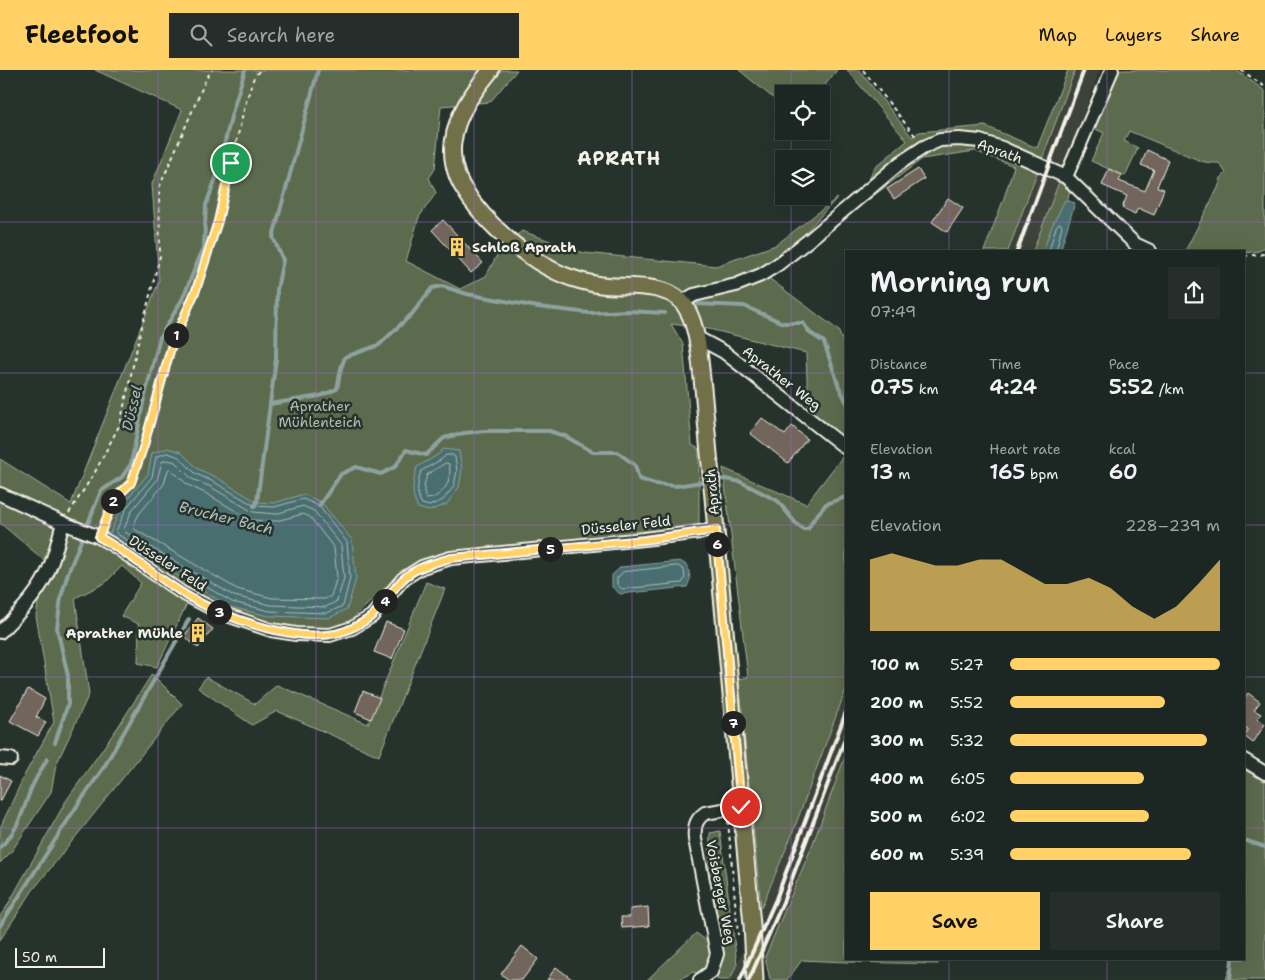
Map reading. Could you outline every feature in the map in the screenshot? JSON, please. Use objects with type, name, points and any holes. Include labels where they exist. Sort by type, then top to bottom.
[{"type":"main road","points":[[492,70],[464,106],[455,128],[452,144],[453,162],[462,185],[479,209],[503,235],[532,258],[556,272],[578,280],[601,285],[651,288],[664,291],[682,302]]},
{"type":"main road","name":"Aprath","points":[[682,302],[690,314],[696,337],[703,388],[716,530],[734,808],[752,925],[755,980]]},
{"type":"street","points":[[1066,177],[1112,70]]},
{"type":"street","name":"Aprath","points":[[682,302],[694,295],[736,285],[761,275],[777,265],[900,163],[924,147],[940,140],[980,141],[1002,148],[1066,177],[1135,244],[1148,250]]},
{"type":"street","name":"Aprather Weg","points":[[696,337],[724,352],[845,447]]},
{"type":"street","name":"Düsseler Feld","points":[[0,494],[67,525],[99,537],[182,593],[221,613],[271,630],[296,634],[330,635],[352,628],[372,616],[403,579],[422,567],[451,558],[644,540],[716,530]]},
{"type":"street","points":[[0,632],[25,607],[39,588],[67,525]]},
{"type":"street","points":[[1245,761],[1265,773]]},
{"type":"street","name":"Voisberger Weg","points":[[700,980],[711,972],[717,954],[695,839],[695,826],[705,813],[734,808]]},
{"type":"path","points":[[67,525],[120,424],[160,256],[159,188],[206,79],[212,70]]},
{"type":"path","points":[[99,537],[114,499],[131,483],[144,445],[172,344],[196,290],[218,221],[245,105],[254,77],[260,70]]},
{"type":"path","points":[[863,70],[924,147]]},
{"type":"path","points":[[1241,70],[1265,87]]},
{"type":"path","points":[[1245,256],[1264,253]]},
{"type":"path","points":[[734,808],[738,941]]},
{"type":"shaded area","points":[[1074,70],[1100,70],[1033,250],[1007,250]]},
{"type":"shaded area","points":[[845,691],[845,757],[812,846],[754,980],[730,980],[791,837]]},
{"type":"green space","name":"Aprather Mühlenteich","points":[[95,70],[517,70],[490,102],[441,106],[435,169],[429,178],[436,193],[419,217],[406,261],[460,289],[486,276],[501,247],[522,231],[584,253],[716,266],[776,245],[837,198],[766,276],[838,330],[845,347],[845,692],[791,837],[761,908],[739,679],[748,677],[723,468],[806,504],[843,456],[808,404],[806,353],[709,329],[671,324],[683,344],[692,445],[699,449],[699,527],[417,565],[391,582],[348,623],[328,633],[256,625],[190,597],[157,667],[138,663],[139,624],[121,616],[141,583],[122,566],[105,583],[75,598],[89,694],[56,765],[51,792],[11,852],[0,863],[0,828],[25,774],[54,722],[36,616],[45,561],[0,523],[0,459],[71,504],[159,281],[152,184],[182,110]]},
{"type":"green space","points":[[739,70],[837,70],[825,85],[775,85],[775,100]]},
{"type":"green space","points":[[847,70],[859,70],[912,137],[919,132],[985,126],[1037,148],[1068,70],[1075,70],[1008,250],[984,250],[1014,166],[975,151],[922,159],[860,206],[873,169],[907,141]]},
{"type":"green space","points":[[1115,70],[1236,70],[1265,91],[1265,247],[1259,251],[1245,253],[1245,250],[1186,250],[1218,188],[1221,178],[1226,173],[1219,163],[1201,161],[1129,131],[1124,141],[1138,148],[1125,176],[1091,161],[1104,133],[1091,127]]},
{"type":"green space","points":[[1059,182],[1070,189],[1056,250],[1033,250]]},
{"type":"green space","points":[[426,582],[445,589],[379,756],[277,711],[252,725],[198,688],[206,677],[255,704],[277,685],[368,724]]},
{"type":"green space","points":[[152,674],[182,704],[33,890],[0,940],[0,916],[66,801],[118,727]]},
{"type":"green space","points":[[845,757],[845,960],[938,960],[938,964],[802,960],[787,980],[770,980],[765,957],[812,846]]},
{"type":"green space","points":[[1245,770],[1265,780],[1265,980],[1226,980],[1233,960],[1245,960]]},
{"type":"green space","points":[[720,831],[737,964],[730,980],[720,980],[693,972],[678,980],[647,980],[696,933],[707,941],[710,833]]},
{"type":"water","points":[[1065,200],[1075,203],[1060,250],[1043,250],[1052,226]]},
{"type":"water","points":[[168,448],[181,452],[198,469],[216,477],[257,502],[274,503],[304,494],[322,503],[352,540],[356,579],[347,609],[329,618],[269,616],[230,607],[109,535],[123,504],[148,474],[152,453]]},
{"type":"water","points":[[443,449],[459,451],[462,469],[459,487],[447,504],[429,511],[418,508],[413,493],[413,483],[417,467],[439,454]]},
{"type":"water","points":[[680,561],[688,566],[690,579],[687,587],[620,594],[612,587],[612,575],[621,567]]},
{"type":"building","points":[[1147,150],[1168,160],[1157,187],[1164,189],[1154,215],[1138,208],[1135,214],[1122,208],[1127,196],[1102,185],[1109,169],[1122,175],[1119,181],[1145,191],[1154,170],[1141,165]]},
{"type":"building","points":[[918,169],[924,179],[894,199],[887,189]]},
{"type":"building","points":[[948,198],[963,208],[947,232],[932,222]]},
{"type":"building","name":"Schloß Aprath","points":[[443,220],[483,263],[471,273],[432,230]]},
{"type":"building","points":[[762,418],[785,435],[792,426],[807,439],[788,463],[750,433]]},
{"type":"building","name":"Aprather Mühle","points":[[198,618],[213,629],[198,648],[184,636]]},
{"type":"building","points":[[386,622],[404,629],[392,659],[374,652]]},
{"type":"building","points":[[28,689],[45,699],[36,717],[46,722],[38,736],[10,721]]},
{"type":"building","points":[[363,691],[380,698],[371,719],[355,712]]},
{"type":"building","points":[[1248,693],[1260,702],[1254,710],[1261,714],[1257,719],[1265,724],[1253,743],[1245,737],[1248,729],[1245,728],[1245,698]]},
{"type":"building","points":[[0,775],[11,781],[0,802]]},
{"type":"building","points":[[648,907],[649,926],[622,928],[621,917],[630,917],[630,909]]},
{"type":"building","points":[[522,946],[538,959],[522,980],[509,980],[501,974]]},
{"type":"building","points":[[556,967],[573,980],[547,980]]},
{"type":"waterway","name":"Düssel","points":[[55,743],[68,704],[68,676],[57,628],[61,597],[68,573],[101,491],[122,477],[131,464],[143,403],[160,337],[183,298],[204,246],[206,205],[216,178],[245,70]]},
{"type":"waterway","points":[[254,506],[257,502],[276,359],[277,289],[283,260],[273,237],[318,70]]},
{"type":"waterway","points":[[270,404],[320,396],[337,389],[345,357],[379,345],[412,314],[432,288],[442,286],[467,294],[538,307],[589,313],[627,311],[665,313]]},
{"type":"waterway","points":[[696,304],[744,306],[783,323],[803,323],[810,333],[824,342],[845,399]]},
{"type":"waterway","name":"Brucher Bach","points":[[319,506],[341,474],[356,467],[381,474],[395,467],[406,450],[426,455],[444,438],[464,433],[485,431],[549,431],[565,436],[593,452],[617,452],[635,465],[639,479],[655,484],[676,486],[708,481]]},
{"type":"waterway","name":"Brucher Bach","points":[[715,480],[726,479],[741,482],[778,501],[797,525],[803,529],[808,529],[826,504],[845,497]]},
{"type":"waterway","points":[[0,926],[104,767],[189,619]]},
{"type":"waterway","name":"Düssel","points":[[0,847],[16,827],[33,785],[47,759]]},
{"type":"waterway","name":"Brucher Bach","points":[[1245,840],[1265,847]]},
{"type":"waterway","points":[[1230,980],[1232,960]]},
{"type":"railway","points":[[1017,250],[1084,70]]},
{"type":"railway","points":[[740,980],[776,899],[845,715]]},
{"type":"railway","points":[[749,980],[783,902],[845,739]]},
{"type":"place","name":"Schloß Aprath","points":[[457,247]]},
{"type":"place","name":"Aprather Mühle","points":[[198,633]]},
{"type":"district","name":"APRATH","points":[[619,158]]},
{"type":"route","points":[[231,163],[218,221],[196,290],[172,344],[144,445],[131,483],[114,499],[99,537],[182,593],[221,613],[271,630],[296,634],[330,635],[352,628],[372,616],[403,579],[422,567],[451,558],[644,540],[716,530],[741,807]]}]
